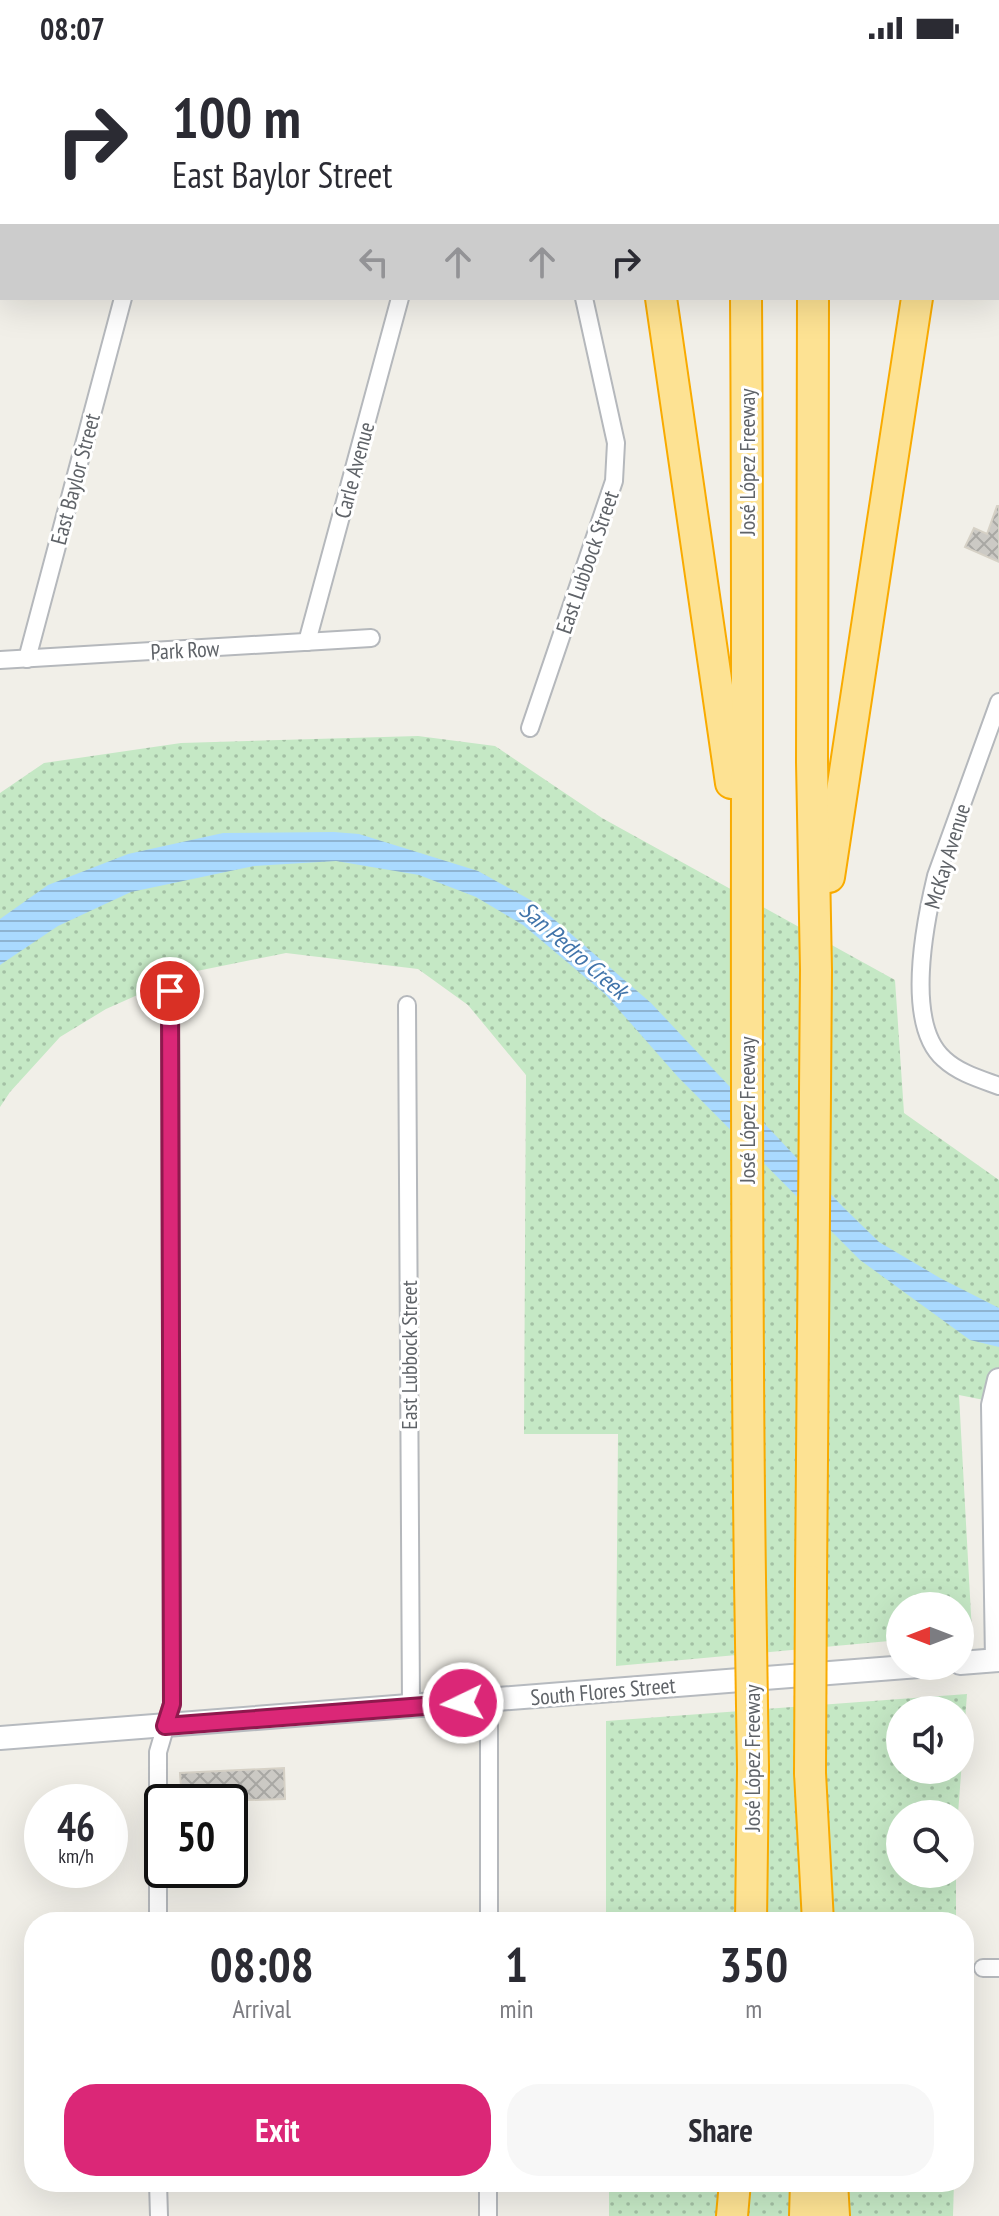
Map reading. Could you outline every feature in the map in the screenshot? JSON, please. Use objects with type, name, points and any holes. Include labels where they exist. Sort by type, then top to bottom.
[{"type":"highway","points":[[661,300],[746,892]]},
{"type":"highway","name":"José López Freeway","points":[[746,300],[751,1912]]},
{"type":"highway","points":[[809,1912],[815,979],[813,300]]},
{"type":"highway","points":[[815,979],[917,300]]},
{"type":"highway","points":[[810,1773],[817,1912]]},
{"type":"highway","points":[[732,2216],[734,2192]]},
{"type":"highway","points":[[753,2192],[753,2216]]},
{"type":"highway","points":[[805,2216],[806,2192]]},
{"type":"highway","points":[[833,2192],[834,2216]]},
{"type":"main road","points":[[974,1662],[998,1660],[993,1405],[999,1380]]},
{"type":"main road","name":"South Flores Street","points":[[0,1738],[886,1669]]},
{"type":"street","name":"East Baylor Street","points":[[27,659],[122,300]]},
{"type":"street","name":"Carle Avenue","points":[[307,642],[399,300]]},
{"type":"street","name":"East Lubbock Street","points":[[530,728],[614,481],[616,443],[584,300]]},
{"type":"street","name":"Park Row","points":[[0,660],[371,638]]},
{"type":"street","name":"McKay Avenue","points":[[999,702],[993,738],[936,876],[920,980],[923,1020],[932,1045],[943,1059],[960,1071],[999,1086]]},
{"type":"street","points":[[158,1912],[158,1752],[172,1704],[170,991]]},
{"type":"street","name":"East Lubbock Street","points":[[407,1005],[411,1706]]},
{"type":"street","points":[[489,1701],[489,1912]]},
{"type":"street","points":[[158,2192],[159,2216]]},
{"type":"street","points":[[488,2192],[488,2216]]},
{"type":"green space","points":[[418,736],[495,746],[602,818],[895,980],[904,1113],[999,1180],[999,1403],[959,1395],[970,1592],[886,1592],[886,1641],[616,1666],[618,1434],[524,1434],[526,1075],[468,1005],[418,969],[286,953],[187,973],[106,1009],[60,1037],[0,1107],[0,793],[44,763],[181,743]]},
{"type":"green space","points":[[886,1700],[886,1784],[960,1784],[959,1800],[886,1800],[886,1888],[956,1888],[956,1912],[606,1912],[606,1721]]},
{"type":"green space","points":[[609,2192],[954,2192],[953,2216],[609,2216]]},
{"type":"water","name":"San Pedro Creek","points":[[223,833],[359,834],[478,871],[534,902],[651,1003],[879,1242],[999,1308],[999,1347],[970,1340],[860,1260],[678,1077],[605,994],[523,925],[476,897],[419,875],[336,861],[254,866],[131,892],[58,926],[0,965],[0,919],[48,885],[128,854]]},
{"type":"building","points":[[997,506],[999,562],[965,547],[974,528],[987,534]]},
{"type":"building","points":[[284,1768],[285,1799],[248,1800],[248,1784],[181,1784],[180,1773]]},
{"type":"route","points":[[170,991],[172,1704],[165,1726],[463,1703]]}]
